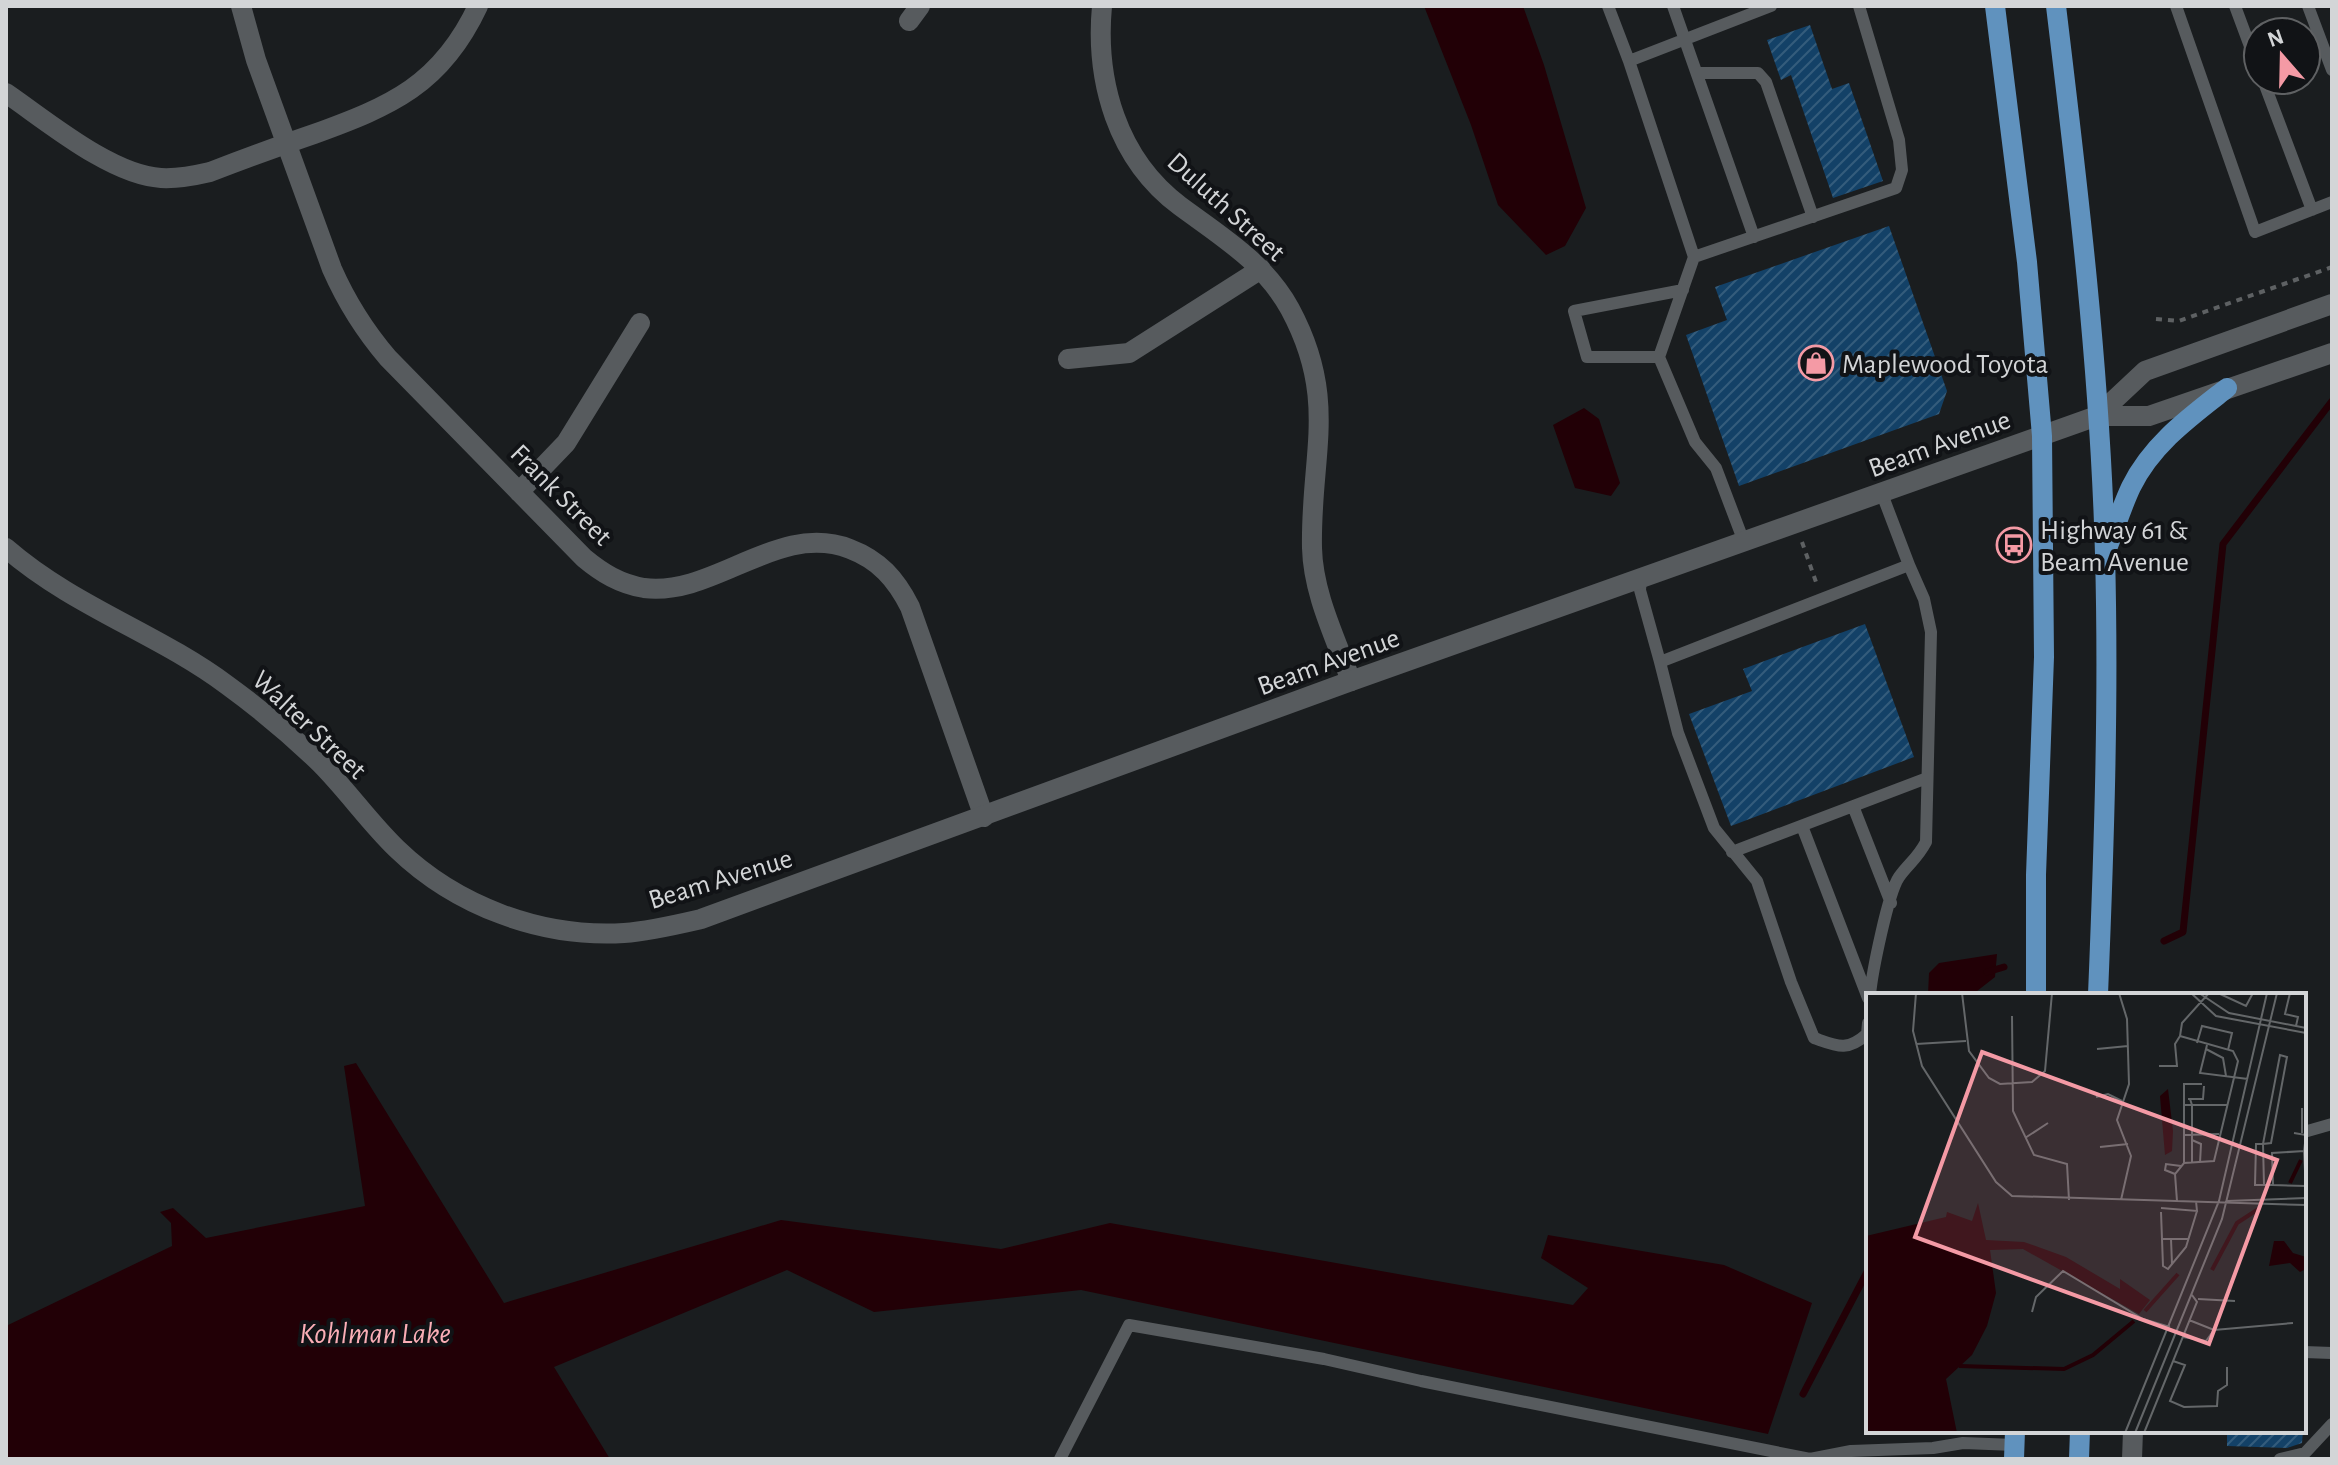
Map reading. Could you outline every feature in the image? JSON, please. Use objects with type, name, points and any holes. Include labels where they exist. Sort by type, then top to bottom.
[{"type":"main road","points":[[1995,6],[2027,262],[2042,436],[2044,657],[2036,875],[2036,993]]},
{"type":"main road","points":[[2056,6],[2089,280],[2105,553],[2098,993]]},
{"type":"main road","points":[[2105,553],[2132,486],[2153,452],[2175,429],[2227,388]]},
{"type":"main road","points":[[2079,1459],[2080,1433]]},
{"type":"street","name":"Frank Street","points":[[241,6],[256,60],[332,269],[346,301],[366,332],[584,558],[602,573],[623,583],[645,588],[669,587],[782,548],[809,543],[842,545],[883,567],[900,586],[910,607],[984,817]]},
{"type":"street","points":[[6,93],[112,164],[160,178],[186,177],[210,172],[384,106],[426,79],[450,54],[478,6]]},
{"type":"street","name":"Duluth Street","points":[[1102,6],[1099,36],[1105,89],[1119,129],[1135,157],[1154,182],[1177,204],[1238,246],[1261,269],[1289,307],[1306,343],[1317,382],[1320,429],[1313,528],[1314,572],[1351,681]]},
{"type":"street","points":[[1068,359],[1129,353],[1261,269]]},
{"type":"street","name":"Beam Avenue","points":[[2097,416],[2145,371],[2332,304]]},
{"type":"street","points":[[519,492],[566,443],[640,323]]},
{"type":"street","name":"Beam Avenue","points":[[574,932],[622,933],[701,919],[1351,681],[2097,416],[2149,416],[2332,353]]},
{"type":"street","name":"Walter Street","points":[[6,548],[70,596],[176,652],[224,682],[274,721],[321,765],[397,849],[427,875],[497,913],[535,925],[574,932]]},
{"type":"street","points":[[2132,1459],[2133,1433]]},
{"type":"lane","points":[[1608,6],[1694,257],[1659,357],[1695,442],[1716,468],[1744,542]]},
{"type":"lane","points":[[1673,6],[1754,237]]},
{"type":"lane","points":[[1629,61],[1771,6]]},
{"type":"lane","points":[[1694,257],[1896,188],[1902,170],[1899,140],[1859,6]]},
{"type":"lane","points":[[2176,6],[2255,232],[2332,202]]},
{"type":"lane","points":[[2235,6],[2242,25]]},
{"type":"lane","points":[[2308,6],[2332,70]]},
{"type":"lane","points":[[1698,73],[1758,73],[1766,82],[1813,217]]},
{"type":"lane","points":[[2269,96],[2312,210]]},
{"type":"lane","points":[[1659,357],[1587,357],[1574,311],[1683,290]]},
{"type":"lane","points":[[1870,993],[1898,879],[1917,859],[1926,842],[1931,632],[1924,599],[1882,494]]},
{"type":"lane","points":[[1660,662],[1909,565]]},
{"type":"lane","points":[[1641,579],[1640,590],[1683,747],[1714,828],[1757,881],[1791,982],[1814,1038],[1841,1048],[1858,1042],[1866,1035]]},
{"type":"lane","points":[[1732,852],[1927,778]]},
{"type":"lane","points":[[1853,806],[1891,903]]},
{"type":"lane","points":[[1802,826],[1867,993]]},
{"type":"lane","points":[[2306,1131],[2332,1124]]},
{"type":"lane","points":[[1060,1459],[1129,1325],[1324,1359],[1810,1459],[1851,1451],[1933,1448],[1963,1443],[2015,1445]]},
{"type":"lane","points":[[2306,1352],[2332,1353]]},
{"type":"lane","points":[[2280,1459],[2305,1453],[2332,1424]]},
{"type":"path","points":[[2156,319],[2179,321],[2332,267]]},
{"type":"path","points":[[1801,540],[1822,598]]},
{"type":"water","points":[[1424,6],[1523,6],[1544,65],[1586,208],[1565,246],[1546,255],[1498,205],[1471,125]]},
{"type":"water","points":[[1584,408],[1599,419],[1620,483],[1611,496],[1575,488],[1553,425]]},
{"type":"water","points":[[1997,954],[1995,977],[1975,993],[1928,993],[1929,973],[1939,963]]},
{"type":"water","name":"Kohlman Lake","points":[[356,1063],[504,1303],[781,1220],[1001,1249],[1110,1223],[1573,1305],[1588,1288],[1541,1258],[1548,1235],[1724,1265],[1812,1303],[1768,1434],[1081,1290],[874,1312],[787,1270],[554,1367],[610,1459],[6,1459],[6,1326],[172,1246],[171,1223],[160,1212],[173,1208],[206,1238],[365,1206],[344,1066]]},
{"type":"building","points":[[1810,25],[1832,89],[1849,83],[1883,181],[1833,198],[1791,75],[1781,80],[1767,40]]},
{"type":"building","name":"Maplewood Toyota","points":[[1889,226],[1947,391],[1939,414],[1739,486],[1686,335],[1727,320],[1715,287]]},
{"type":"building","points":[[1865,624],[1914,757],[1731,826],[1689,714],[1752,691],[1743,669]]},
{"type":"building","points":[[2227,1433],[2303,1433],[2302,1443],[2287,1448],[2227,1446]]},
{"type":"waterway","points":[[2164,941],[2183,932],[2223,544],[2332,401]]},
{"type":"waterway","points":[[1987,972],[2004,967]]},
{"type":"waterway","points":[[1803,1394],[1866,1274]]},
{"type":"place","name":"Maplewood Toyota","points":[[1816,363]]},
{"type":"place","name":"Highway 61 & Beam Avenue","points":[[2014,545]]}]
